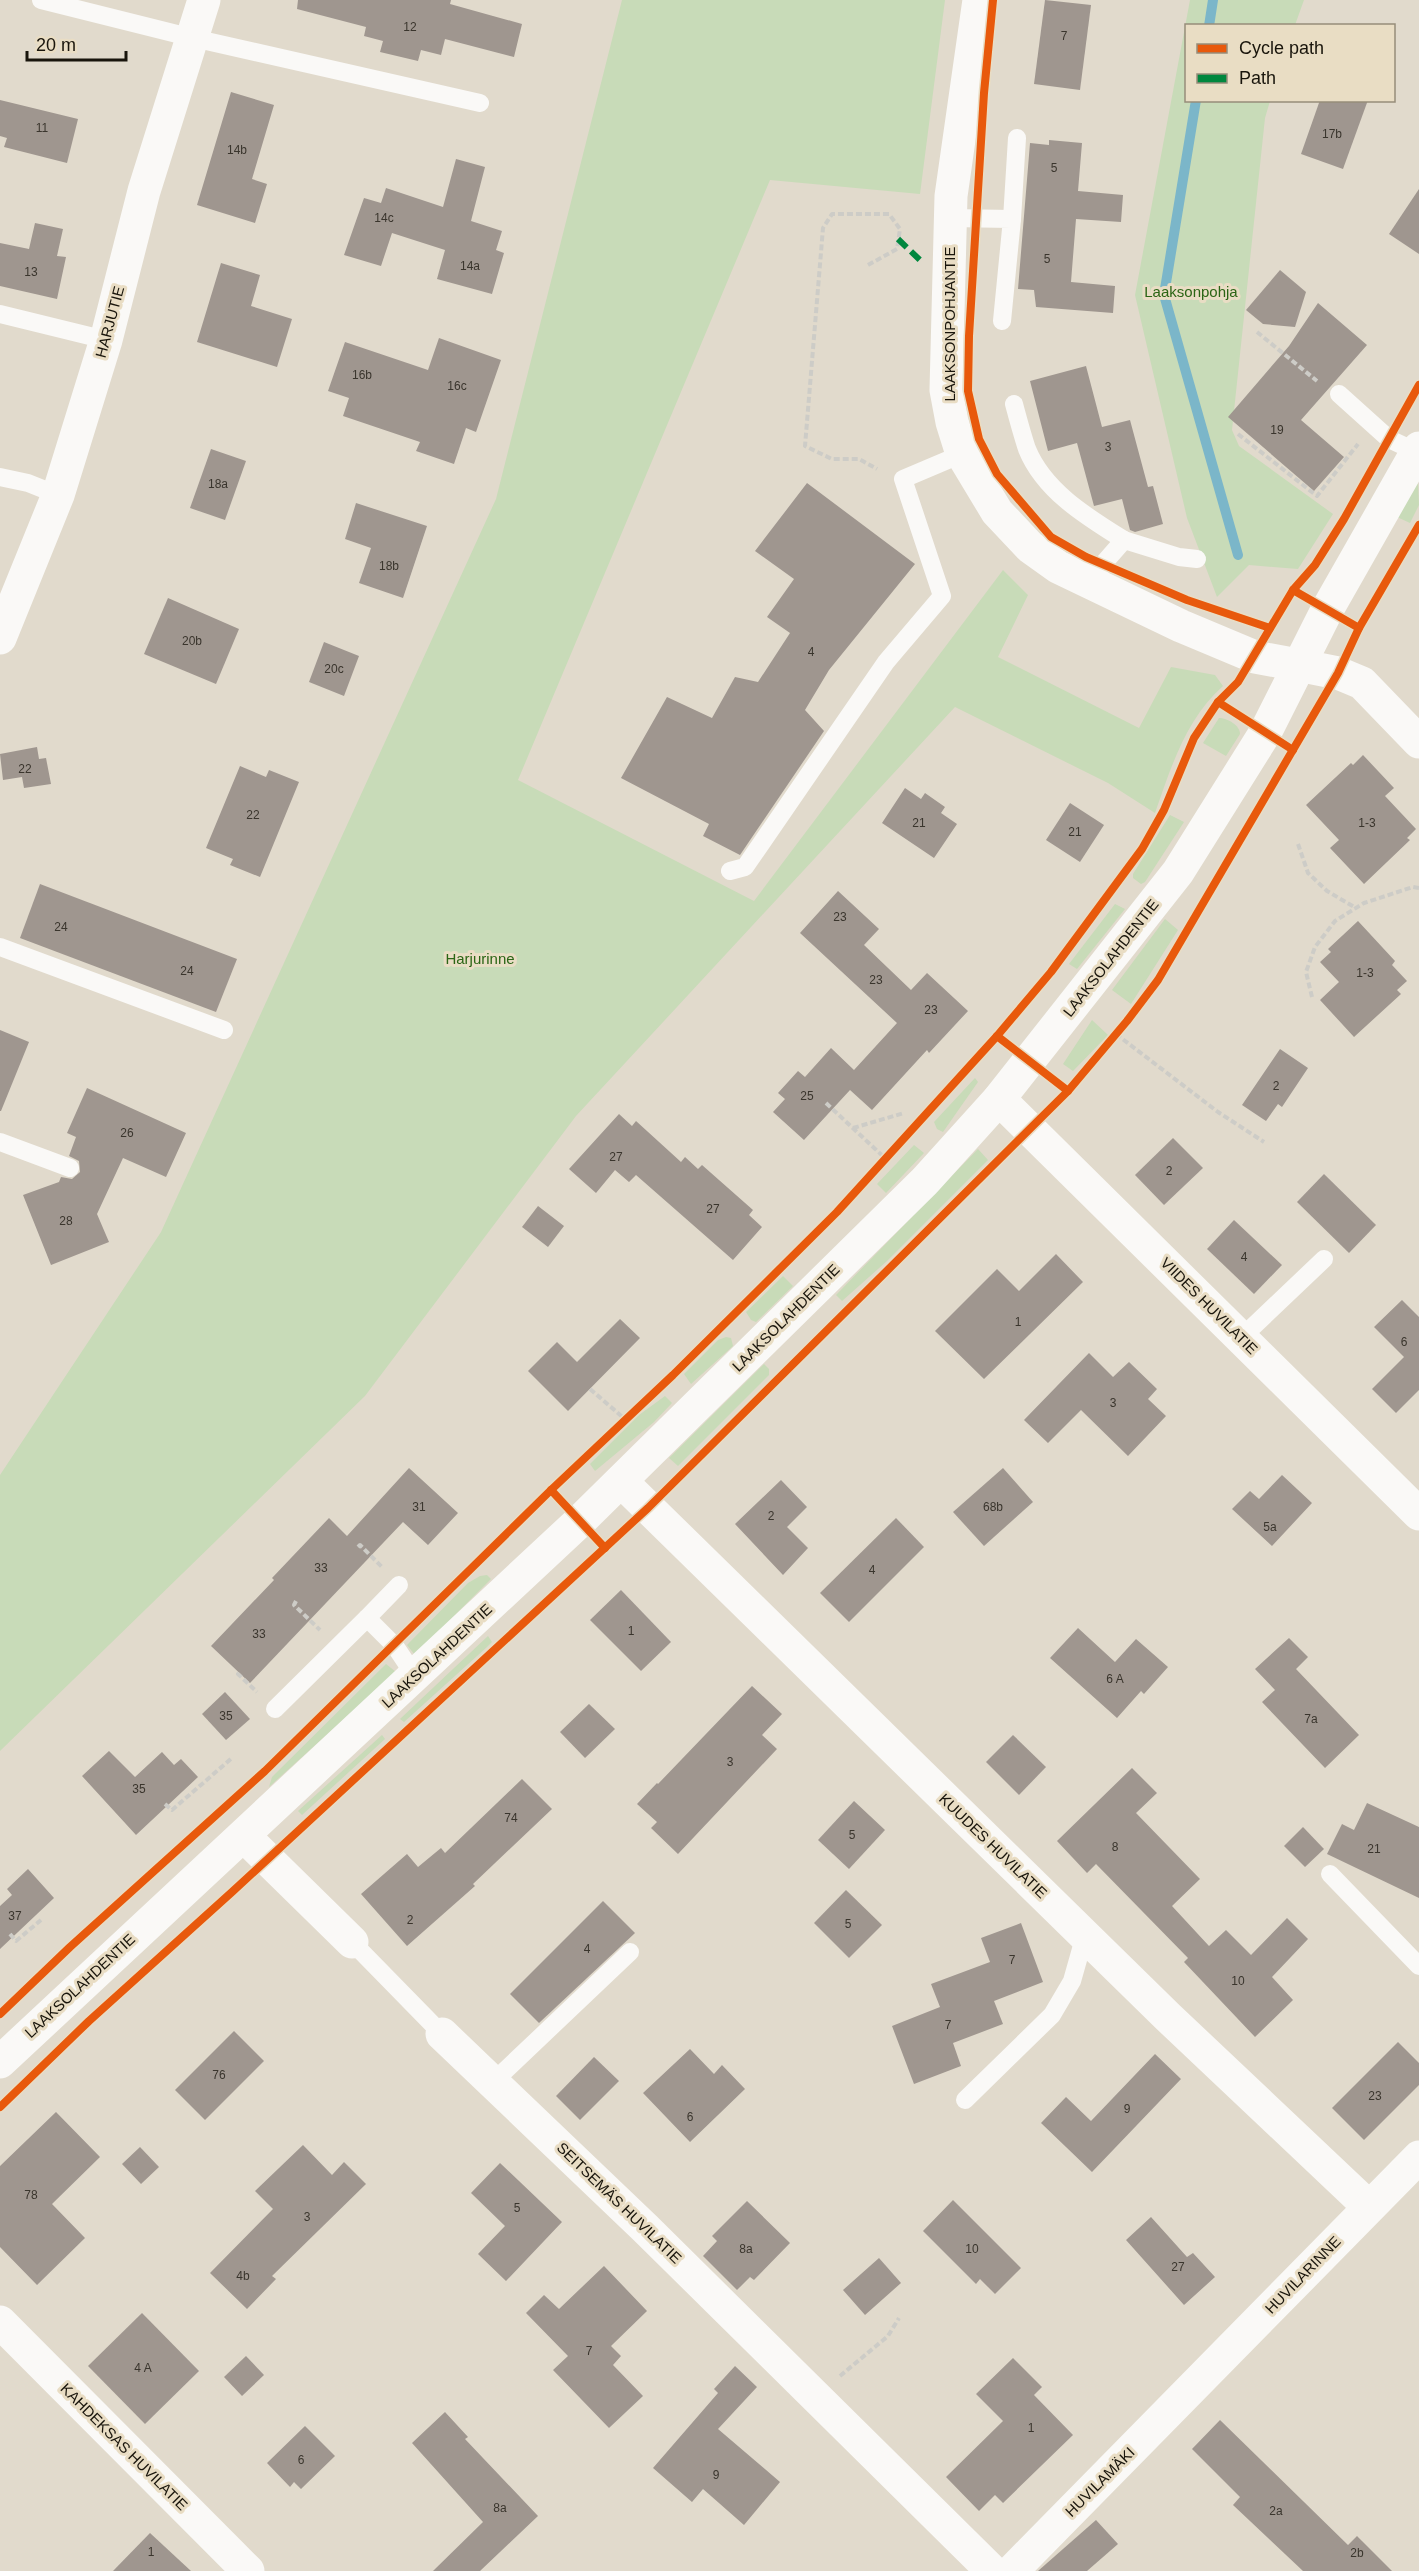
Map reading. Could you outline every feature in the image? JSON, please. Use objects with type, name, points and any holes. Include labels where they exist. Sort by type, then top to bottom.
[{"type":"street","name":"HARJUTIE","points":[[0,638],[58,495],[106,340],[144,191],[204,0]]},
{"type":"street","name":"LAAKSONPOHJANTIE","points":[[979,0],[951,196],[950,218],[946,390],[952,422],[962,454],[997,512],[1030,547],[1058,567],[1181,626],[1255,657],[1338,673],[1362,683],[1419,742]]},
{"type":"street","name":"LAAKSOLAHDENTIE","points":[[0,2062],[621,1481],[925,1181],[999,1099],[1178,872],[1265,733],[1298,665],[1418,450]]},
{"type":"street","name":"VIIDES HUVILATIE","points":[[999,1099],[1419,1515]]},
{"type":"street","name":"KUUDES HUVILATIE","points":[[621,1481],[1085,1935],[1369,2207]]},
{"type":"street","name":"SEITSEMÄS HUVILATIE","points":[[244,1836],[352,1942]]},
{"type":"street","name":"SEITSEMÄS HUVILATIE","points":[[442,2034],[992,2571]]},
{"type":"street","name":"HUVILARINNE","points":[[1187,2393],[1419,2157]]},
{"type":"street","name":"KAHDEKSAS HUVILATIE","points":[[0,2322],[248,2571]]},
{"type":"street","name":"HUVILAMÄKI","points":[[1012,2571],[1187,2393]]},
{"type":"lane","points":[[41,0],[193,38],[480,103]]},
{"type":"lane","points":[[1002,321],[1017,138]]},
{"type":"lane","points":[[950,218],[1012,219]]},
{"type":"lane","points":[[0,314],[106,340]]},
{"type":"lane","points":[[1339,393],[1389,439],[1418,450]]},
{"type":"lane","points":[[1014,404],[1028,450],[1041,474],[1064,498],[1124,540],[1179,557],[1197,559]]},
{"type":"lane","points":[[730,871],[745,867],[886,662],[942,596],[903,479],[962,454]]},
{"type":"lane","points":[[0,477],[28,483],[58,495]]},
{"type":"lane","points":[[1092,583],[1102,564],[1124,540]]},
{"type":"lane","points":[[0,947],[224,1030]]},
{"type":"lane","points":[[0,1142],[70,1168]]},
{"type":"lane","points":[[1241,1338],[1324,1259]]},
{"type":"lane","points":[[275,1710],[399,1585]]},
{"type":"lane","points":[[367,1618],[395,1646],[415,1676]]},
{"type":"lane","points":[[1330,1874],[1419,1966]]},
{"type":"lane","points":[[966,2100],[1052,2016],[1072,1981],[1085,1935]]},
{"type":"lane","name":"SEITSEMÄS HUVILATIE","points":[[352,1942],[442,2034]]},
{"type":"lane","points":[[493,2082],[630,1952]]},
{"type":"path","points":[[868,266],[897,249],[900,229],[889,214],[832,213],[823,228],[805,446],[832,459],[859,459],[877,469]]},
{"type":"path","points":[[1257,332],[1324,387],[1339,393]]},
{"type":"path","points":[[1238,434],[1317,496],[1373,425]]},
{"type":"path","points":[[1298,844],[1308,873],[1327,891],[1356,908]]},
{"type":"path","points":[[1312,997],[1306,972],[1315,947],[1335,921],[1364,903],[1403,890],[1419,888]]},
{"type":"path","points":[[1110,1042],[1119,1031],[1218,1112],[1264,1142]]},
{"type":"path","points":[[826,1103],[887,1160]]},
{"type":"path","points":[[853,1128],[904,1113]]},
{"type":"path","points":[[878,1168],[894,1151]]},
{"type":"path","points":[[590,1389],[626,1420]]},
{"type":"path","points":[[617,1428],[634,1412]]},
{"type":"path","points":[[358,1547],[360,1545],[399,1585]]},
{"type":"path","points":[[294,1605],[338,1647]]},
{"type":"path","points":[[165,1804],[172,1810],[232,1758]]},
{"type":"path","points":[[10,1934],[16,1941],[41,1920]]},
{"type":"path","points":[[816,2397],[888,2336],[899,2318]]},
{"type":"green space","name":"Harjurinne","points":[[622,0],[945,0],[920,194],[770,180],[518,780],[754,901],[1003,570],[1028,595],[998,657],[1139,728],[1171,667],[1215,675],[1223,686],[1210,699],[1189,729],[1174,761],[1155,813],[1108,783],[955,707],[576,1116],[365,1396],[0,1751],[0,1475],[161,1232],[496,499]]},
{"type":"green space","name":"Laaksonpohja","points":[[1190,0],[1304,0],[1295,24],[1186,24]]},
{"type":"green space","name":"Laaksonpohja","points":[[1185,27],[1185,102],[1270,102],[1265,118],[1232,430],[1239,446],[1333,514],[1298,569],[1249,565],[1217,597],[1187,518],[1135,295]]},
{"type":"green space","points":[[1418,482],[1419,505],[1410,523],[1397,517]]},
{"type":"green space","points":[[1219,718],[1232,723],[1238,728],[1240,734],[1226,756],[1203,743]]},
{"type":"green space","points":[[1170,815],[1184,822],[1145,882],[1141,884],[1133,878],[1133,874]]},
{"type":"green space","points":[[1115,904],[1125,909],[1077,969],[1069,964]]},
{"type":"green space","points":[[1165,919],[1178,930],[1131,1004],[1112,990]]},
{"type":"green space","points":[[1092,1020],[1108,1035],[1073,1071],[1063,1064]]},
{"type":"green space","points":[[975,1078],[978,1082],[943,1132],[937,1129],[934,1122]]},
{"type":"green space","points":[[914,1145],[924,1153],[886,1193],[877,1184]]},
{"type":"green space","points":[[978,1149],[988,1160],[887,1261],[842,1301],[836,1295]]},
{"type":"green space","points":[[783,1276],[793,1286],[756,1322],[751,1320],[746,1312]]},
{"type":"green space","points":[[731,1338],[733,1346],[691,1384],[684,1374],[718,1340]]},
{"type":"green space","points":[[764,1364],[769,1369],[769,1375],[678,1466],[669,1458]]},
{"type":"green space","points":[[665,1396],[672,1403],[654,1422],[595,1471],[590,1464],[639,1415]]},
{"type":"green space","points":[[487,1575],[491,1579],[415,1655],[407,1645],[468,1583]]},
{"type":"green space","points":[[488,1636],[492,1642],[487,1647],[404,1722],[400,1719]]},
{"type":"green space","points":[[386,1664],[396,1672],[269,1787],[272,1777]]},
{"type":"green space","points":[[382,1735],[385,1739],[302,1815],[298,1811]]},
{"type":"building","points":[[298,0],[451,0],[450,4],[522,24],[514,57],[445,39],[441,55],[421,50],[418,61],[380,52],[383,41],[364,36],[366,27],[297,9]]},
{"type":"building","points":[[1045,0],[1091,5],[1080,90],[1034,84]]},
{"type":"building","points":[[231,92],[274,105],[252,179],[267,184],[255,223],[197,205]]},
{"type":"building","points":[[0,100],[78,119],[67,163],[4,147],[7,138],[0,136]]},
{"type":"building","points":[[1319,102],[1367,102],[1343,169],[1301,154]]},
{"type":"building","points":[[1049,140],[1082,143],[1078,191],[1123,195],[1121,222],[1076,219],[1071,282],[1115,286],[1113,313],[1036,307],[1034,290],[1018,289],[1030,143],[1049,145]]},
{"type":"building","points":[[456,159],[485,167],[471,221],[502,231],[496,250],[504,253],[492,294],[437,279],[445,250],[392,233],[381,266],[344,255],[364,198],[381,203],[386,188],[443,207]]},
{"type":"building","points":[[1419,189],[1419,254],[1389,234]]},
{"type":"building","points":[[35,223],[63,229],[57,256],[66,257],[57,299],[0,286],[0,243],[29,249]]},
{"type":"building","points":[[221,263],[260,275],[251,306],[292,319],[277,367],[197,342]]},
{"type":"building","points":[[1280,270],[1306,292],[1295,327],[1263,324],[1246,310]]},
{"type":"building","points":[[1318,303],[1367,345],[1301,420],[1344,457],[1314,491],[1228,417],[1289,346]]},
{"type":"building","points":[[439,338],[501,360],[476,432],[466,428],[454,464],[416,451],[420,442],[343,416],[349,398],[328,391],[345,342],[428,370]]},
{"type":"building","points":[[1086,366],[1102,427],[1130,420],[1148,487],[1153,486],[1163,524],[1135,532],[1130,530],[1122,499],[1094,506],[1077,443],[1048,451],[1030,381]]},
{"type":"building","points":[[211,449],[246,461],[225,520],[190,508]]},
{"type":"building","points":[[807,483],[915,564],[829,670],[805,710],[824,731],[740,855],[703,836],[709,824],[621,778],[667,697],[712,718],[735,677],[758,682],[790,633],[767,617],[794,579],[755,551]]},
{"type":"building","points":[[356,503],[427,526],[403,598],[359,583],[371,548],[345,539]]},
{"type":"building","points":[[168,598],[239,629],[216,684],[144,654]]},
{"type":"building","points":[[324,642],[359,656],[344,696],[309,682]]},
{"type":"building","points":[[37,747],[39,759],[46,758],[51,784],[24,788],[22,777],[3,780],[0,754]]},
{"type":"building","points":[[1363,755],[1394,788],[1385,796],[1416,829],[1407,838],[1410,840],[1364,884],[1330,848],[1339,840],[1306,805],[1351,763],[1353,765]]},
{"type":"building","points":[[240,766],[266,777],[269,770],[299,782],[260,877],[230,865],[233,859],[206,848]]},
{"type":"building","points":[[905,788],[921,799],[925,793],[945,807],[941,813],[957,824],[934,858],[882,823]]},
{"type":"building","points":[[1070,803],[1104,825],[1080,862],[1046,840]]},
{"type":"building","points":[[40,884],[237,959],[216,1012],[20,938]]},
{"type":"building","points":[[838,891],[879,929],[864,945],[911,990],[927,973],[968,1011],[929,1053],[927,1050],[872,1110],[850,1090],[804,1140],[773,1112],[785,1099],[778,1093],[798,1071],[805,1077],[831,1048],[854,1070],[897,1023],[800,933]]},
{"type":"building","points":[[1358,921],[1395,961],[1392,965],[1407,981],[1397,990],[1401,994],[1354,1037],[1320,1000],[1339,982],[1320,962],[1331,952],[1328,949]]},
{"type":"building","points":[[0,1030],[29,1042],[1,1111],[0,1111]]},
{"type":"building","points":[[1280,1049],[1308,1068],[1282,1107],[1278,1104],[1266,1121],[1242,1105]]},
{"type":"building","points":[[87,1088],[186,1133],[166,1177],[123,1158],[97,1214],[109,1242],[51,1265],[23,1195],[59,1182],[61,1177],[72,1179],[80,1172],[79,1161],[69,1156],[76,1137],[67,1133]]},
{"type":"building","points":[[619,1114],[632,1126],[636,1121],[681,1162],[685,1157],[698,1169],[702,1165],[753,1210],[749,1215],[762,1227],[733,1260],[636,1175],[629,1182],[615,1170],[596,1193],[569,1169]]},
{"type":"building","points":[[1173,1138],[1203,1168],[1164,1205],[1135,1175]]},
{"type":"building","points":[[1324,1174],[1376,1225],[1349,1253],[1297,1202]]},
{"type":"building","points":[[538,1206],[564,1226],[548,1247],[522,1227]]},
{"type":"building","points":[[1234,1220],[1282,1265],[1254,1294],[1207,1249]]},
{"type":"building","points":[[1056,1254],[1083,1282],[984,1379],[935,1331],[997,1269],[1019,1291]]},
{"type":"building","points":[[1402,1300],[1419,1317],[1419,1390],[1396,1413],[1372,1389],[1404,1357],[1374,1327]]},
{"type":"building","points":[[620,1319],[640,1338],[568,1411],[528,1371],[557,1342],[577,1362]]},
{"type":"building","points":[[1089,1353],[1113,1377],[1129,1362],[1157,1389],[1148,1399],[1166,1416],[1128,1456],[1081,1410],[1048,1443],[1024,1420]]},
{"type":"building","points":[[409,1468],[458,1513],[428,1545],[403,1522],[250,1683],[211,1646],[329,1518],[347,1536]]},
{"type":"building","points":[[1003,1468],[1033,1502],[984,1546],[953,1512]]},
{"type":"building","points":[[1282,1475],[1312,1503],[1272,1546],[1232,1509],[1250,1491],[1259,1499]]},
{"type":"building","points":[[781,1480],[807,1507],[787,1527],[808,1548],[783,1575],[735,1524]]},
{"type":"building","points":[[896,1518],[924,1547],[849,1622],[820,1593]]},
{"type":"building","points":[[621,1590],[671,1642],[641,1671],[590,1620]]},
{"type":"building","points":[[1078,1628],[1115,1662],[1136,1639],[1168,1667],[1144,1694],[1141,1691],[1117,1718],[1050,1658]]},
{"type":"building","points":[[1289,1638],[1308,1657],[1296,1669],[1359,1735],[1325,1768],[1262,1702],[1275,1690],[1255,1669]]},
{"type":"building","points":[[752,1686],[782,1714],[762,1735],[777,1749],[678,1854],[651,1828],[657,1822],[637,1804]]},
{"type":"building","points":[[225,1692],[250,1719],[226,1740],[202,1714]]},
{"type":"building","points":[[589,1704],[615,1729],[585,1758],[560,1732]]},
{"type":"building","points":[[1013,1735],[1046,1767],[1019,1795],[986,1762]]},
{"type":"building","points":[[109,1751],[135,1777],[162,1752],[174,1765],[181,1759],[198,1777],[136,1835],[82,1776]]},
{"type":"building","points":[[1132,1768],[1157,1793],[1136,1813],[1200,1879],[1172,1906],[1209,1946],[1226,1930],[1251,1955],[1287,1918],[1308,1939],[1272,1977],[1293,2000],[1255,2037],[1184,1962],[1188,1958],[1096,1864],[1087,1873],[1057,1841]]},
{"type":"building","points":[[522,1779],[552,1809],[473,1884],[475,1886],[407,1946],[361,1894],[407,1854],[418,1867],[441,1848],[445,1853]]},
{"type":"building","points":[[854,1801],[885,1830],[849,1869],[818,1840]]},
{"type":"building","points":[[1367,1803],[1419,1827],[1419,1898],[1327,1854],[1342,1824],[1354,1830]]},
{"type":"building","points":[[1303,1827],[1324,1849],[1305,1867],[1284,1846]]},
{"type":"building","points":[[28,1869],[54,1898],[0,1949],[0,1906],[12,1895],[7,1889]]},
{"type":"building","points":[[846,1890],[882,1925],[849,1958],[814,1923]]},
{"type":"building","points":[[603,1901],[635,1933],[539,2023],[510,1994]]},
{"type":"building","points":[[1021,1923],[1043,1982],[994,2001],[1003,2024],[953,2043],[961,2066],[914,2084],[892,2026],[940,2007],[931,1984],[990,1962],[981,1938]]},
{"type":"building","points":[[234,2031],[264,2061],[205,2120],[175,2090]]},
{"type":"building","points":[[1398,2042],[1419,2063],[1419,2085],[1364,2140],[1332,2108]]},
{"type":"building","points":[[690,2049],[714,2074],[722,2065],[745,2089],[690,2142],[643,2093]]},
{"type":"building","points":[[1155,2054],[1181,2079],[1092,2172],[1041,2123],[1066,2097],[1091,2121]]},
{"type":"building","points":[[594,2057],[619,2081],[580,2120],[556,2096]]},
{"type":"building","points":[[56,2112],[100,2157],[52,2204],[85,2238],[37,2285],[0,2247],[0,2166]]},
{"type":"building","points":[[303,2145],[332,2175],[344,2162],[366,2184],[272,2276],[276,2279],[247,2309],[210,2273],[273,2209],[255,2191]]},
{"type":"building","points":[[140,2147],[159,2167],[141,2184],[122,2164]]},
{"type":"building","points":[[500,2163],[562,2222],[506,2281],[478,2254],[505,2226],[471,2193]]},
{"type":"building","points":[[953,2200],[1021,2268],[995,2294],[980,2279],[976,2284],[923,2231]]},
{"type":"building","points":[[747,2201],[790,2243],[754,2280],[750,2277],[737,2290],[703,2256],[717,2241],[712,2236]]},
{"type":"building","points":[[1151,2217],[1187,2257],[1193,2253],[1215,2277],[1184,2305],[1126,2240]]},
{"type":"building","points":[[879,2258],[901,2283],[865,2315],[843,2290]]},
{"type":"building","points":[[604,2266],[647,2311],[611,2346],[621,2356],[613,2365],[643,2396],[609,2428],[553,2370],[568,2356],[526,2313],[544,2295],[559,2309]]},
{"type":"building","points":[[142,2313],[199,2371],[145,2424],[88,2366]]},
{"type":"building","points":[[246,2356],[264,2375],[242,2396],[224,2377]]},
{"type":"building","points":[[1013,2358],[1042,2387],[1034,2395],[1073,2435],[1003,2503],[995,2495],[979,2511],[946,2477],[1003,2421],[976,2394]]},
{"type":"building","points":[[735,2366],[757,2387],[718,2429],[780,2482],[744,2525],[703,2489],[692,2502],[653,2468],[718,2393],[714,2389]]},
{"type":"building","points":[[445,2412],[468,2437],[465,2439],[538,2516],[480,2571],[433,2571],[483,2522],[412,2443]]},
{"type":"building","points":[[1220,2420],[1348,2545],[1357,2536],[1392,2571],[1303,2571],[1233,2505],[1240,2497],[1192,2449]]},
{"type":"building","points":[[305,2426],[335,2456],[301,2489],[294,2482],[290,2487],[267,2463]]},
{"type":"building","points":[[1096,2520],[1118,2544],[1087,2571],[1038,2571]]},
{"type":"building","points":[[150,2533],[191,2571],[113,2571]]},
{"type":"waterway","points":[[1209,24],[1213,0]]},
{"type":"waterway","points":[[1196,102],[1164,295],[1238,555]]},
{"type":"marked path","points":[[898,239],[921,261]]},
{"type":"cycle path","points":[[993,0],[984,93],[969,336],[968,391],[979,439],[997,474],[1051,537],[1086,557],[1187,600],[1270,628]]},
{"type":"cycle path","points":[[0,2014],[70,1947],[265,1771],[551,1490],[673,1375],[837,1212],[997,1036],[1051,972],[1142,849],[1164,810],[1194,738],[1218,702],[1238,682],[1293,590],[1315,565],[1344,519],[1419,385]]},
{"type":"cycle path","points":[[0,2107],[89,2021],[648,1508],[1068,1091],[1158,980],[1338,673],[1359,628],[1419,525]]},
{"type":"cycle path","points":[[1293,590],[1359,628]]},
{"type":"cycle path","points":[[1218,702],[1293,750]]},
{"type":"cycle path","points":[[997,1036],[1068,1091]]},
{"type":"cycle path","points":[[551,1490],[605,1548]]}]
